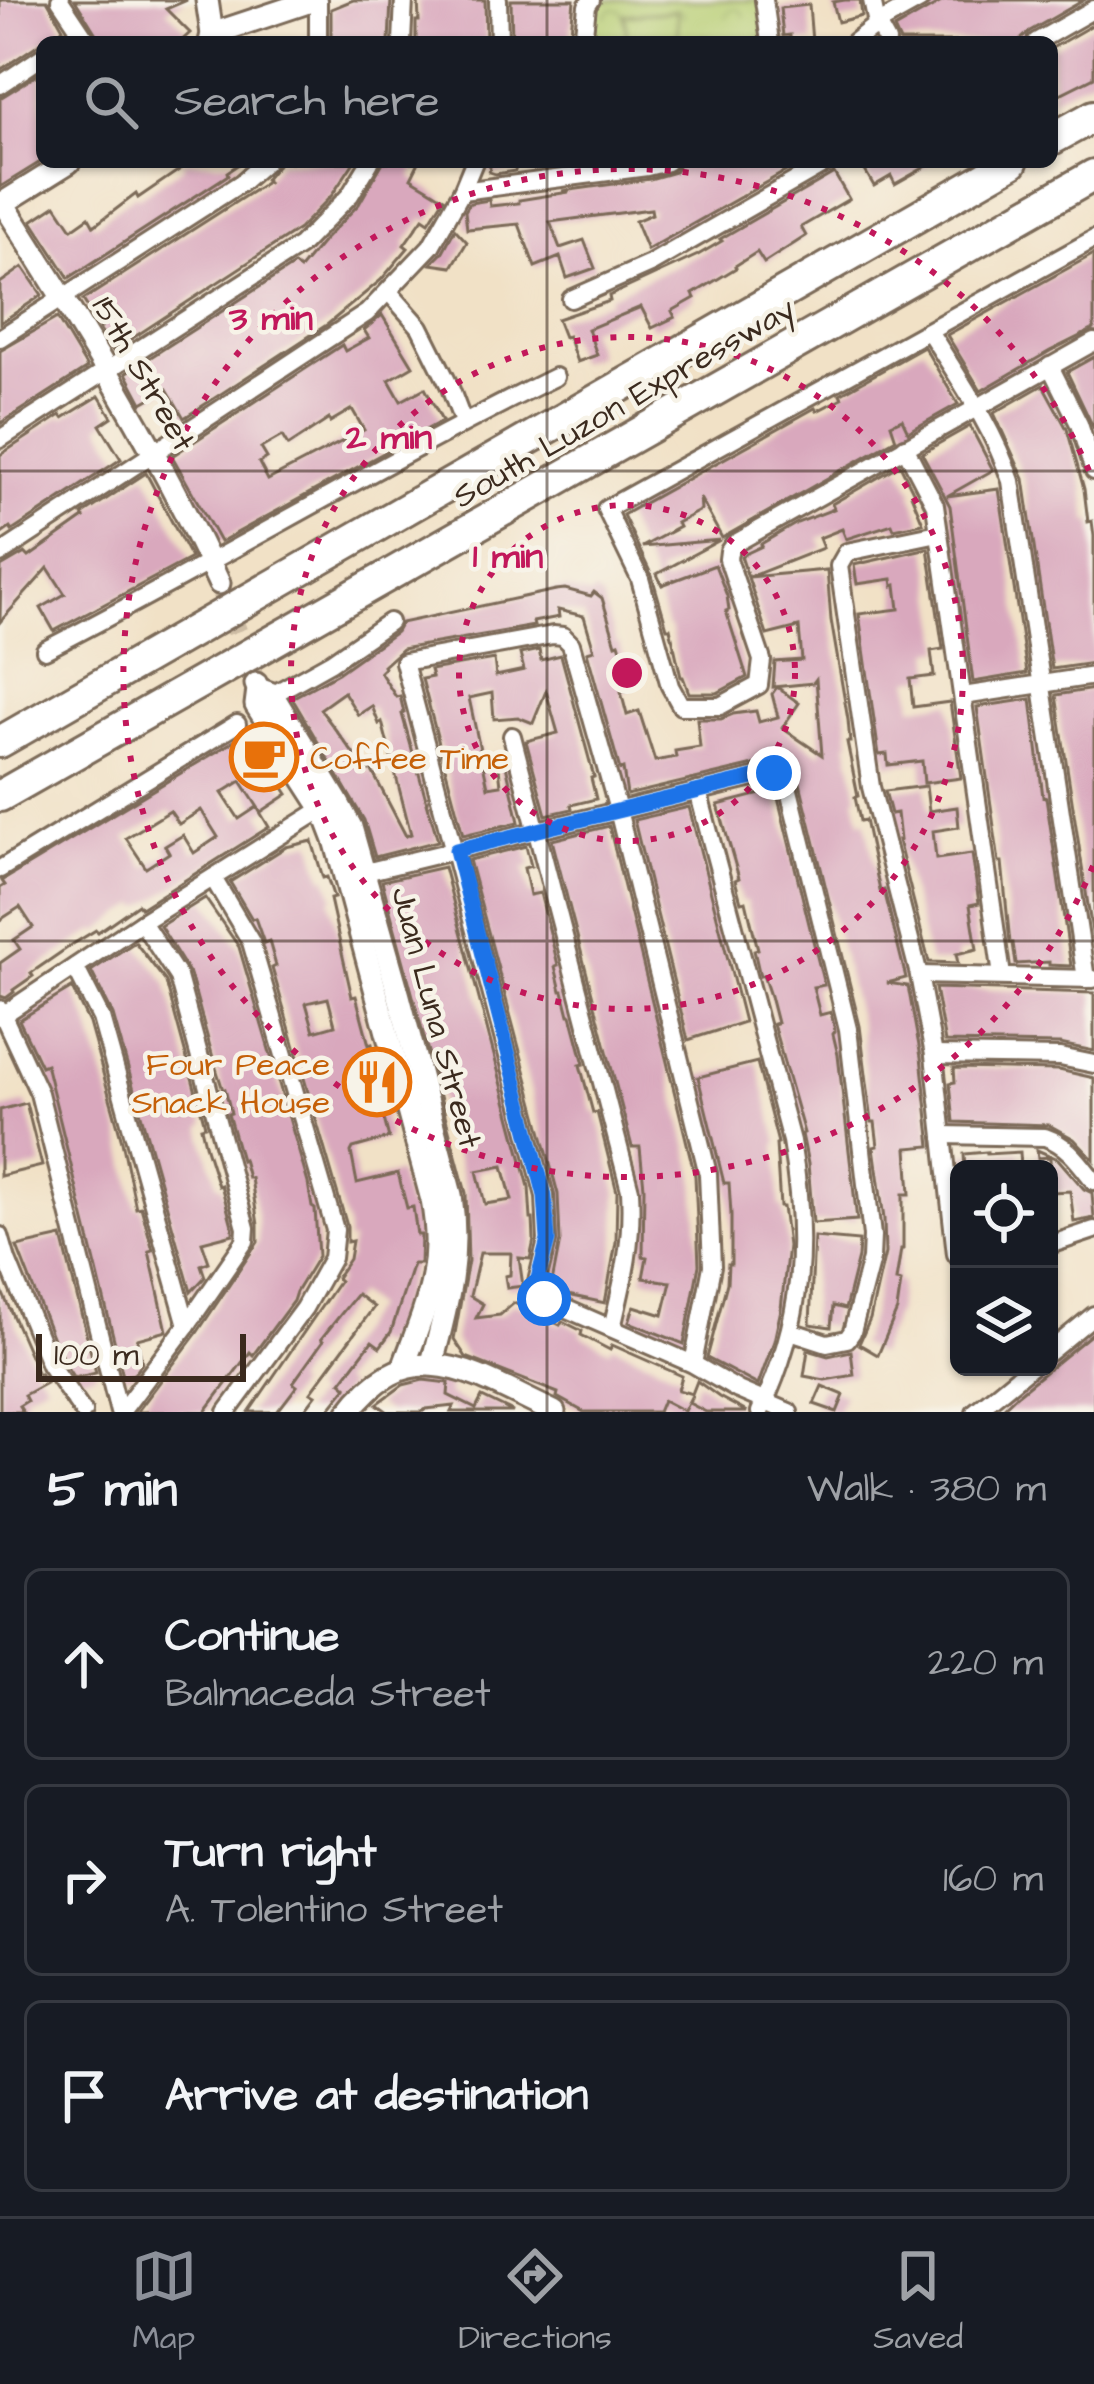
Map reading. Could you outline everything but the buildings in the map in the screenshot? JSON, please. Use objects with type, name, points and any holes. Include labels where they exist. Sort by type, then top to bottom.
[{"type":"highway","points":[[1058,137],[1094,116]]},
{"type":"highway","name":"South Luzon Expressway","points":[[0,742],[1002,168]]},
{"type":"highway","name":"South Luzon Expressway","points":[[0,796],[1094,175]]},
{"type":"street","points":[[60,0],[77,36]]},
{"type":"street","points":[[207,0],[211,36]]},
{"type":"street","points":[[217,36],[316,0],[318,36]]},
{"type":"street","points":[[402,36],[404,0]]},
{"type":"street","points":[[498,0],[499,36]]},
{"type":"street","points":[[584,36],[591,0]]},
{"type":"street","points":[[764,0],[769,36]]},
{"type":"street","points":[[872,0],[884,36]]},
{"type":"street","points":[[862,36],[920,0]]},
{"type":"street","points":[[1047,36],[1094,9]]},
{"type":"street","points":[[0,85],[36,61]]},
{"type":"street","points":[[2,204],[59,168]]},
{"type":"street","points":[[0,338],[258,168]]},
{"type":"street","points":[[0,439],[300,246],[350,195],[366,168]]},
{"type":"street","points":[[0,554],[367,313],[431,246],[472,168]]},
{"type":"street","points":[[462,191],[597,168]]},
{"type":"street","points":[[571,299],[650,264],[818,168]]},
{"type":"street","name":"15th Street","points":[[2,204],[107,369],[214,573]]},
{"type":"street","points":[[1094,239],[606,509],[640,579],[670,686],[681,706],[720,706],[759,686],[762,660],[728,559],[729,551],[741,540],[1094,342]]},
{"type":"street","points":[[389,292],[420,327],[463,422]]},
{"type":"street","points":[[919,975],[1090,979],[1010,482],[1004,460],[976,407],[929,331]]},
{"type":"street","points":[[1050,367],[1079,424],[1094,471]]},
{"type":"street","points":[[45,650],[214,573],[463,422],[555,376]]},
{"type":"street","points":[[905,447],[934,506],[1002,976]]},
{"type":"street","points":[[938,533],[847,552],[839,566],[871,787],[919,975],[934,1055],[950,1199]]},
{"type":"street","points":[[260,693],[331,662],[389,622]]},
{"type":"street","points":[[693,1364],[712,1267],[708,1174],[572,644],[553,635],[404,662],[545,1196],[548,1240],[535,1290],[544,1299],[693,1364],[762,1407],[789,1412]]},
{"type":"street","points":[[963,696],[1094,676]]},
{"type":"street","name":"Juan Luna Street","points":[[260,693],[330,805],[356,875],[447,1229],[455,1266],[432,1363]]},
{"type":"street","points":[[0,869],[237,724]]},
{"type":"street","points":[[512,736],[630,1190],[632,1227],[611,1328]]},
{"type":"street","points":[[356,875],[774,773],[786,778],[848,1029],[872,1235],[871,1259],[847,1339],[827,1343],[790,1331]]},
{"type":"street","points":[[698,791],[791,1141],[800,1195],[802,1233],[790,1331],[762,1407]]},
{"type":"street","points":[[120,1412],[38,1093],[1,1013],[330,805]]},
{"type":"street","points":[[213,878],[251,942],[334,1230],[332,1258],[304,1308],[227,1412]]},
{"type":"street","points":[[120,1412],[188,1325],[245,1241],[246,1228],[178,976],[142,922]]},
{"type":"street","points":[[75,967],[101,1018],[188,1325]]},
{"type":"street","points":[[934,1055],[1060,1058],[1094,1064]]},
{"type":"street","points":[[943,1135],[1045,1137],[1069,1150],[1094,1181]]},
{"type":"street","name":"Juan Luna Street","points":[[403,1368],[429,1298],[447,1229]]},
{"type":"street","points":[[1058,1242],[1094,1230]]},
{"type":"street","points":[[0,1236],[50,1365],[83,1412]]},
{"type":"street","points":[[1058,1345],[1094,1315]]},
{"type":"street","points":[[350,1412],[378,1381],[403,1368],[432,1363],[477,1375],[546,1410]]},
{"type":"street","points":[[975,1412],[1019,1376]]},
{"type":"green space","points":[[597,0],[763,0],[768,36],[590,36]]},
{"type":"green space","points":[[677,11],[678,36],[627,36],[625,15]]},
{"type":"tunnel","points":[[219,583],[256,684]]},
{"type":"place","name":"Coffee Time","points":[[264,757]]},
{"type":"place","name":"Four Peace Snack House","points":[[377,1082]]},
{"type":"route","points":[[544,1299],[535,1290],[548,1240],[545,1196],[456,850],[774,773]]}]
